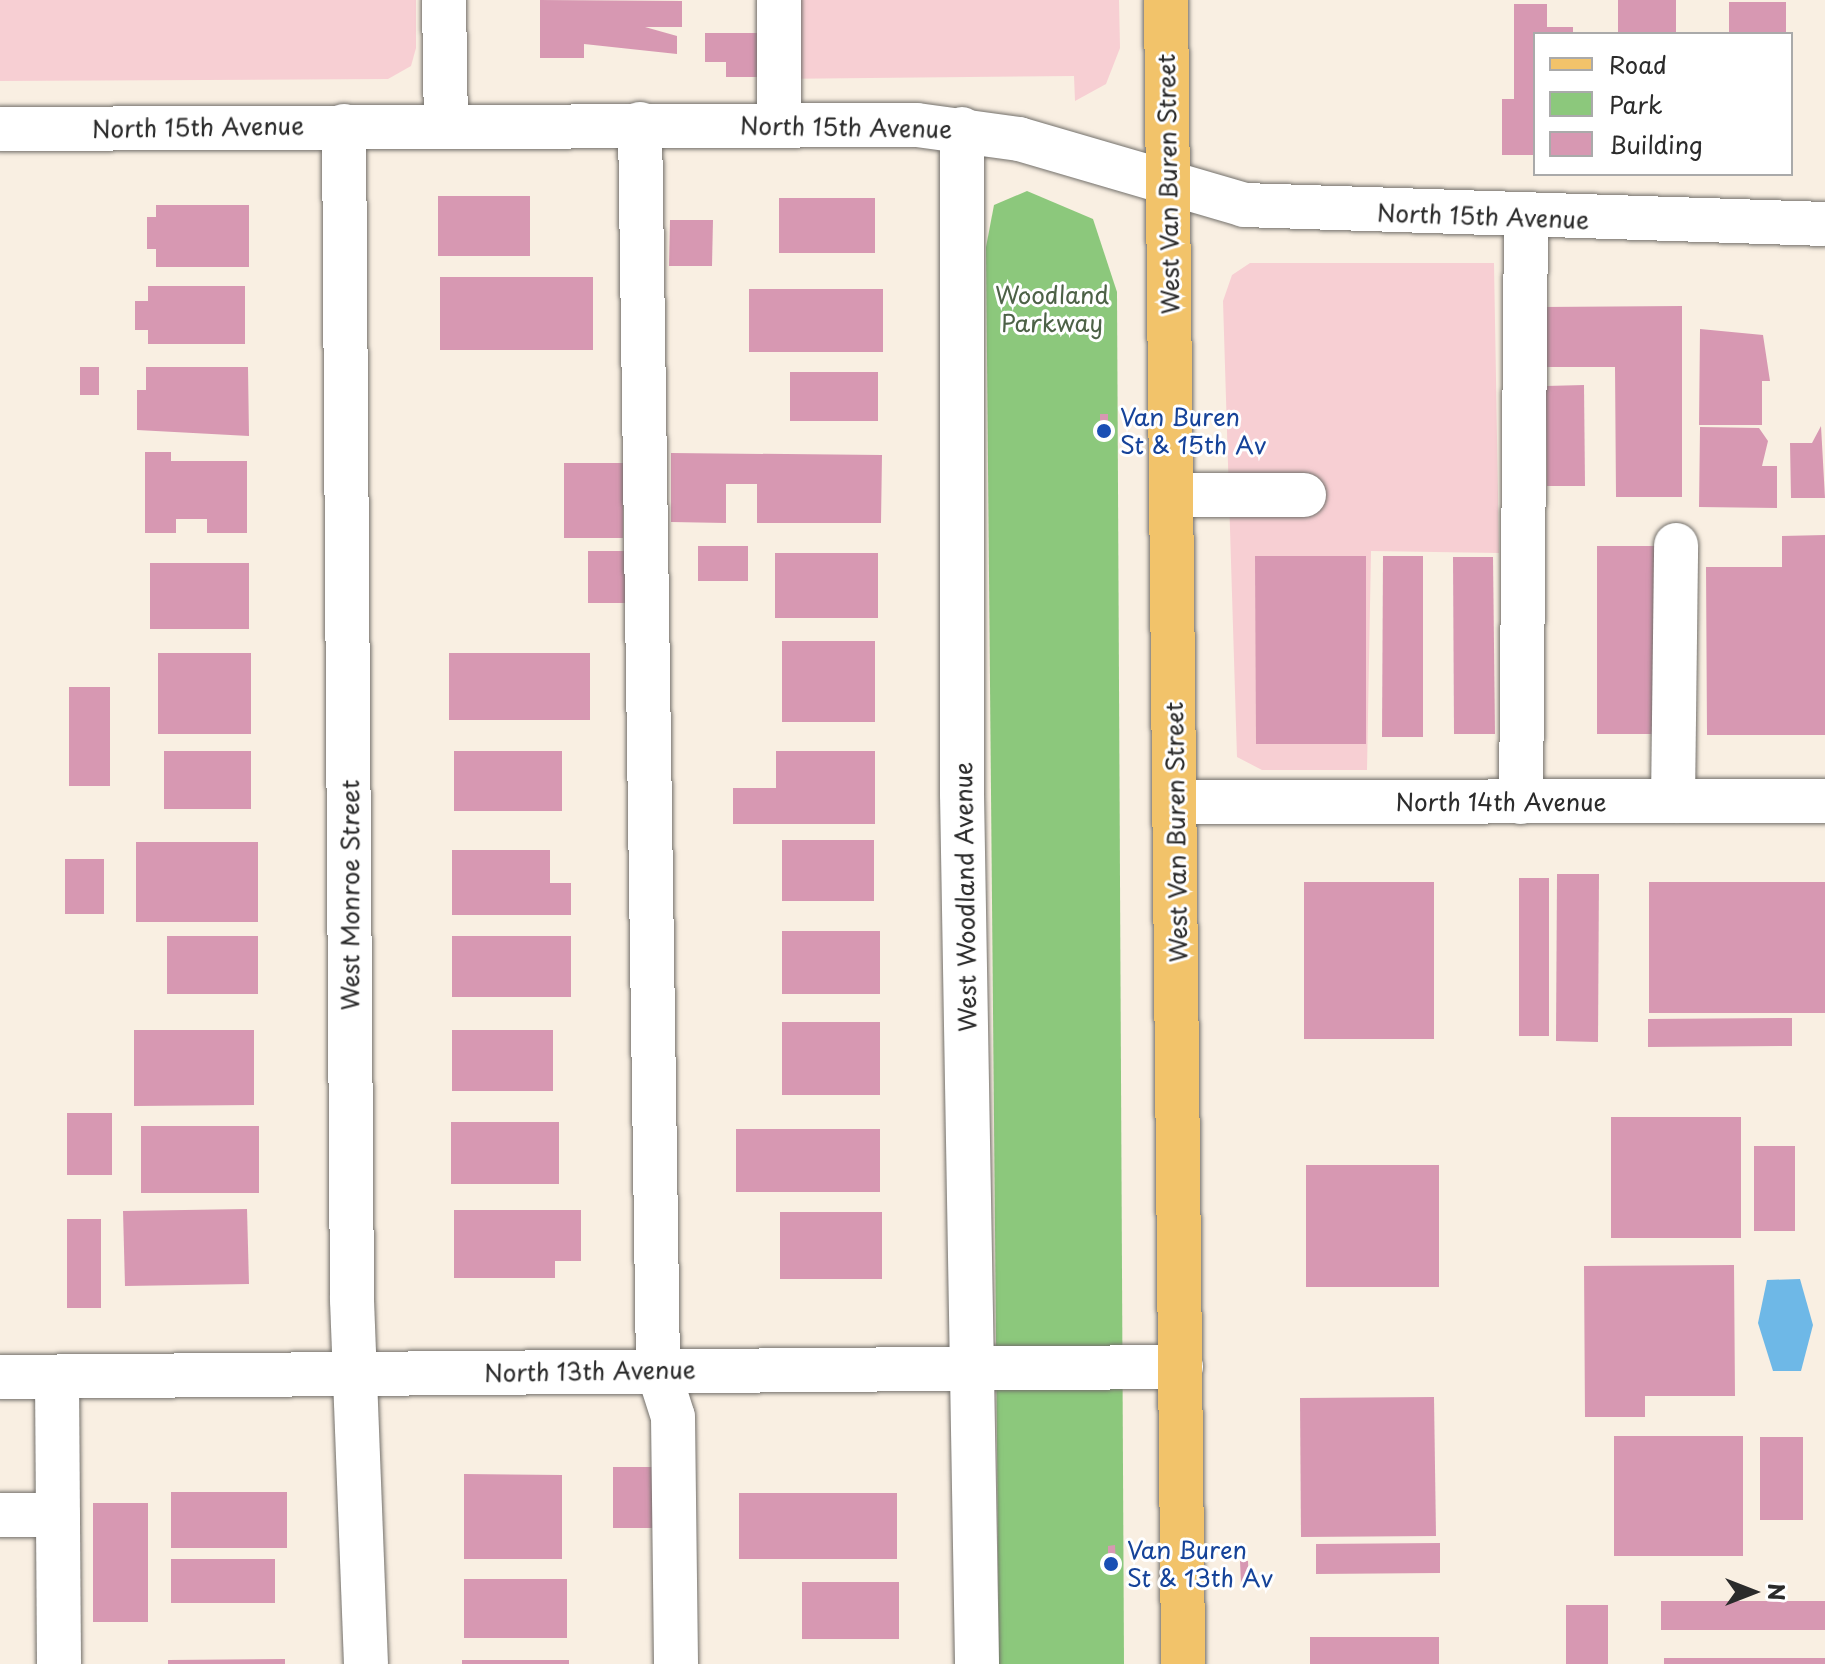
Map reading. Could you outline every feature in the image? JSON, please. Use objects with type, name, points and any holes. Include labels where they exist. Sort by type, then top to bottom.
[{"type":"main road","name":"West Van Buren Street","points":[[1166,0],[1183,1664]]},
{"type":"street","points":[[444,0],[446,126]]},
{"type":"street","points":[[779,0],[779,124]]},
{"type":"street","points":[[640,124],[658,1370],[673,1417],[676,1664]]},
{"type":"street","name":"North 15th Avenue","points":[[0,129],[640,124],[962,129],[1244,205],[1526,219],[1825,224]]},
{"type":"street","name":"West Monroe Street","points":[[344,126],[357,1374],[366,1664]]},
{"type":"street","name":"West Woodland Avenue","points":[[962,129],[977,1664]]},
{"type":"street","points":[[1521,802],[1526,219]]},
{"type":"street","points":[[1172,495],[1304,495]]},
{"type":"street","points":[[1673,801],[1676,545]]},
{"type":"street","name":"North 14th Avenue","points":[[1176,802],[1825,801]]},
{"type":"street","name":"North 13th Avenue","points":[[0,1377],[1181,1367]]},
{"type":"street","points":[[57,1377],[59,1664]]},
{"type":"street","points":[[0,1515],[58,1515]]},
{"type":"shaded area","points":[[0,0],[416,0],[416,48],[411,66],[388,79],[0,81]]},
{"type":"shaded area","points":[[770,0],[1119,0],[1120,48],[1106,84],[1075,101],[1074,76],[771,79]]},
{"type":"shaded area","points":[[1250,263],[1494,263],[1499,553],[1371,551],[1367,770],[1262,770],[1237,757],[1223,301],[1232,275]]},
{"type":"green space","name":"Woodland Parkway","points":[[1027,191],[1093,219],[1117,292],[1124,1664],[999,1664],[986,247],[994,205]]},
{"type":"water","points":[[1800,1279],[1813,1325],[1801,1371],[1773,1371],[1758,1323],[1767,1280]]},
{"type":"building","points":[[540,0],[682,1],[682,27],[645,27],[677,36],[677,54],[584,44],[584,58],[540,58]]},
{"type":"building","points":[[1618,0],[1676,0],[1676,32],[1618,32]]},
{"type":"building","points":[[1729,2],[1786,2],[1786,32],[1729,32]]},
{"type":"building","points":[[1514,4],[1547,4],[1547,27],[1573,27],[1573,32],[1533,32],[1533,155],[1502,155],[1502,99],[1514,99]]},
{"type":"building","points":[[705,33],[767,33],[767,77],[726,77],[726,62],[705,62]]},
{"type":"building","points":[[438,196],[530,196],[530,256],[438,256]]},
{"type":"building","points":[[779,198],[875,198],[875,253],[779,253]]},
{"type":"building","points":[[156,205],[249,205],[249,267],[156,267],[156,249],[147,249],[147,217],[156,217]]},
{"type":"building","points":[[670,220],[713,220],[712,266],[669,266]]},
{"type":"building","points":[[440,277],[593,277],[593,350],[440,350]]},
{"type":"building","points":[[148,286],[245,286],[245,344],[148,344],[148,330],[135,330],[135,301],[148,301]]},
{"type":"building","points":[[749,289],[883,289],[883,352],[749,352]]},
{"type":"building","points":[[1682,306],[1682,497],[1616,497],[1615,367],[1543,367],[1542,307]]},
{"type":"building","points":[[1700,329],[1763,335],[1770,381],[1762,381],[1762,425],[1699,425]]},
{"type":"building","points":[[80,367],[99,367],[99,395],[80,395]]},
{"type":"building","points":[[146,367],[248,367],[249,436],[137,430],[137,390],[146,390]]},
{"type":"building","points":[[790,372],[878,372],[878,421],[790,421]]},
{"type":"building","points":[[1584,385],[1585,486],[1547,486],[1546,386]]},
{"type":"building","points":[[1100,414],[1108,414],[1108,436],[1100,436]]},
{"type":"building","points":[[1821,426],[1825,498],[1791,498],[1790,443],[1812,443]]},
{"type":"building","points":[[1700,427],[1759,428],[1768,441],[1762,466],[1777,466],[1777,508],[1699,507]]},
{"type":"building","points":[[145,452],[171,452],[171,461],[247,461],[247,533],[207,533],[207,519],[176,519],[176,533],[145,533]]},
{"type":"building","points":[[671,453],[882,455],[881,523],[757,523],[757,484],[726,484],[726,523],[671,522]]},
{"type":"building","points":[[564,463],[623,463],[623,538],[564,538]]},
{"type":"building","points":[[1825,535],[1825,735],[1707,735],[1706,567],[1782,567],[1782,536]]},
{"type":"building","points":[[698,546],[748,546],[748,581],[698,581]]},
{"type":"building","points":[[1597,546],[1669,546],[1669,734],[1597,734]]},
{"type":"building","points":[[588,551],[639,551],[639,603],[588,603]]},
{"type":"building","points":[[775,553],[878,553],[878,618],[775,618]]},
{"type":"building","points":[[1255,556],[1366,556],[1366,744],[1256,744]]},
{"type":"building","points":[[1383,556],[1423,556],[1423,737],[1382,737]]},
{"type":"building","points":[[1453,557],[1493,557],[1495,734],[1454,734]]},
{"type":"building","points":[[150,563],[249,563],[249,629],[150,629]]},
{"type":"building","points":[[782,641],[875,641],[875,722],[782,722]]},
{"type":"building","points":[[158,653],[251,653],[251,734],[158,734]]},
{"type":"building","points":[[449,653],[590,653],[590,720],[449,720]]},
{"type":"building","points":[[69,687],[110,687],[110,786],[69,786]]},
{"type":"building","points":[[164,751],[251,751],[251,809],[164,809]]},
{"type":"building","points":[[454,751],[562,751],[562,811],[454,811]]},
{"type":"building","points":[[776,751],[875,751],[875,824],[733,824],[733,788],[776,788]]},
{"type":"building","points":[[782,840],[874,840],[874,901],[782,901]]},
{"type":"building","points":[[136,842],[258,842],[258,922],[136,922]]},
{"type":"building","points":[[452,850],[550,850],[550,883],[571,883],[571,915],[452,915]]},
{"type":"building","points":[[65,859],[104,859],[104,914],[65,914]]},
{"type":"building","points":[[1557,874],[1599,874],[1598,1042],[1556,1041]]},
{"type":"building","points":[[1519,878],[1549,878],[1549,1036],[1519,1036]]},
{"type":"building","points":[[1304,882],[1434,882],[1434,1039],[1304,1039]]},
{"type":"building","points":[[1649,882],[1825,882],[1825,1013],[1649,1013]]},
{"type":"building","points":[[782,931],[880,931],[880,994],[782,994]]},
{"type":"building","points":[[167,936],[258,936],[258,994],[167,994]]},
{"type":"building","points":[[452,936],[571,936],[571,997],[452,997]]},
{"type":"building","points":[[1792,1018],[1792,1046],[1648,1047],[1648,1019]]},
{"type":"building","points":[[782,1022],[880,1022],[880,1095],[782,1095]]},
{"type":"building","points":[[134,1030],[254,1030],[254,1105],[134,1106]]},
{"type":"building","points":[[452,1030],[553,1030],[553,1091],[452,1091]]},
{"type":"building","points":[[67,1113],[112,1113],[112,1175],[67,1175]]},
{"type":"building","points":[[1611,1117],[1741,1117],[1741,1238],[1611,1238]]},
{"type":"building","points":[[451,1122],[559,1122],[559,1184],[451,1184]]},
{"type":"building","points":[[141,1126],[259,1126],[259,1193],[141,1193]]},
{"type":"building","points":[[736,1129],[880,1129],[880,1192],[736,1192]]},
{"type":"building","points":[[1754,1146],[1795,1146],[1795,1231],[1754,1231]]},
{"type":"building","points":[[1306,1165],[1439,1165],[1439,1287],[1306,1287]]},
{"type":"building","points":[[247,1209],[249,1284],[125,1286],[123,1211]]},
{"type":"building","points":[[454,1210],[581,1210],[581,1261],[555,1261],[555,1278],[454,1278]]},
{"type":"building","points":[[780,1212],[882,1212],[882,1279],[780,1279]]},
{"type":"building","points":[[67,1219],[101,1219],[101,1308],[67,1308]]},
{"type":"building","points":[[1734,1265],[1735,1396],[1645,1396],[1645,1417],[1585,1417],[1584,1266]]},
{"type":"building","points":[[1434,1397],[1436,1536],[1301,1537],[1300,1398]]},
{"type":"building","points":[[1614,1436],[1743,1436],[1743,1556],[1614,1556]]},
{"type":"building","points":[[1760,1437],[1803,1437],[1803,1520],[1760,1520]]},
{"type":"building","points":[[613,1467],[665,1467],[665,1528],[613,1528]]},
{"type":"building","points":[[464,1474],[562,1475],[562,1559],[464,1559]]},
{"type":"building","points":[[171,1492],[287,1492],[287,1548],[171,1548]]},
{"type":"building","points":[[739,1493],[897,1493],[897,1559],[739,1559]]},
{"type":"building","points":[[93,1503],[148,1503],[148,1622],[93,1622]]},
{"type":"building","points":[[1440,1543],[1440,1573],[1316,1574],[1316,1544]]},
{"type":"building","points":[[1115,1545],[1116,1568],[1108,1568],[1108,1546]]},
{"type":"building","points":[[171,1559],[275,1559],[275,1603],[171,1603]]},
{"type":"building","points":[[1240,1561],[1248,1561],[1249,1584],[1241,1584]]},
{"type":"building","points":[[464,1579],[567,1579],[567,1638],[464,1638]]},
{"type":"building","points":[[802,1582],[899,1582],[899,1639],[802,1639]]},
{"type":"building","points":[[1661,1601],[1825,1601],[1825,1630],[1661,1630]]},
{"type":"building","points":[[1566,1605],[1608,1605],[1608,1664],[1566,1664]]},
{"type":"building","points":[[1310,1637],[1439,1637],[1439,1664],[1310,1664]]},
{"type":"building","points":[[1664,1658],[1825,1658],[1825,1664],[1664,1664]]},
{"type":"building","points":[[285,1659],[285,1664],[168,1664],[168,1660]]},
{"type":"building","points":[[462,1660],[569,1660],[569,1664],[462,1664]]},
{"type":"place","name":"Van Buren St & 15th Av","points":[[1104,431]]},
{"type":"place","name":"Van Buren St & 13th Av","points":[[1111,1564]]}]
